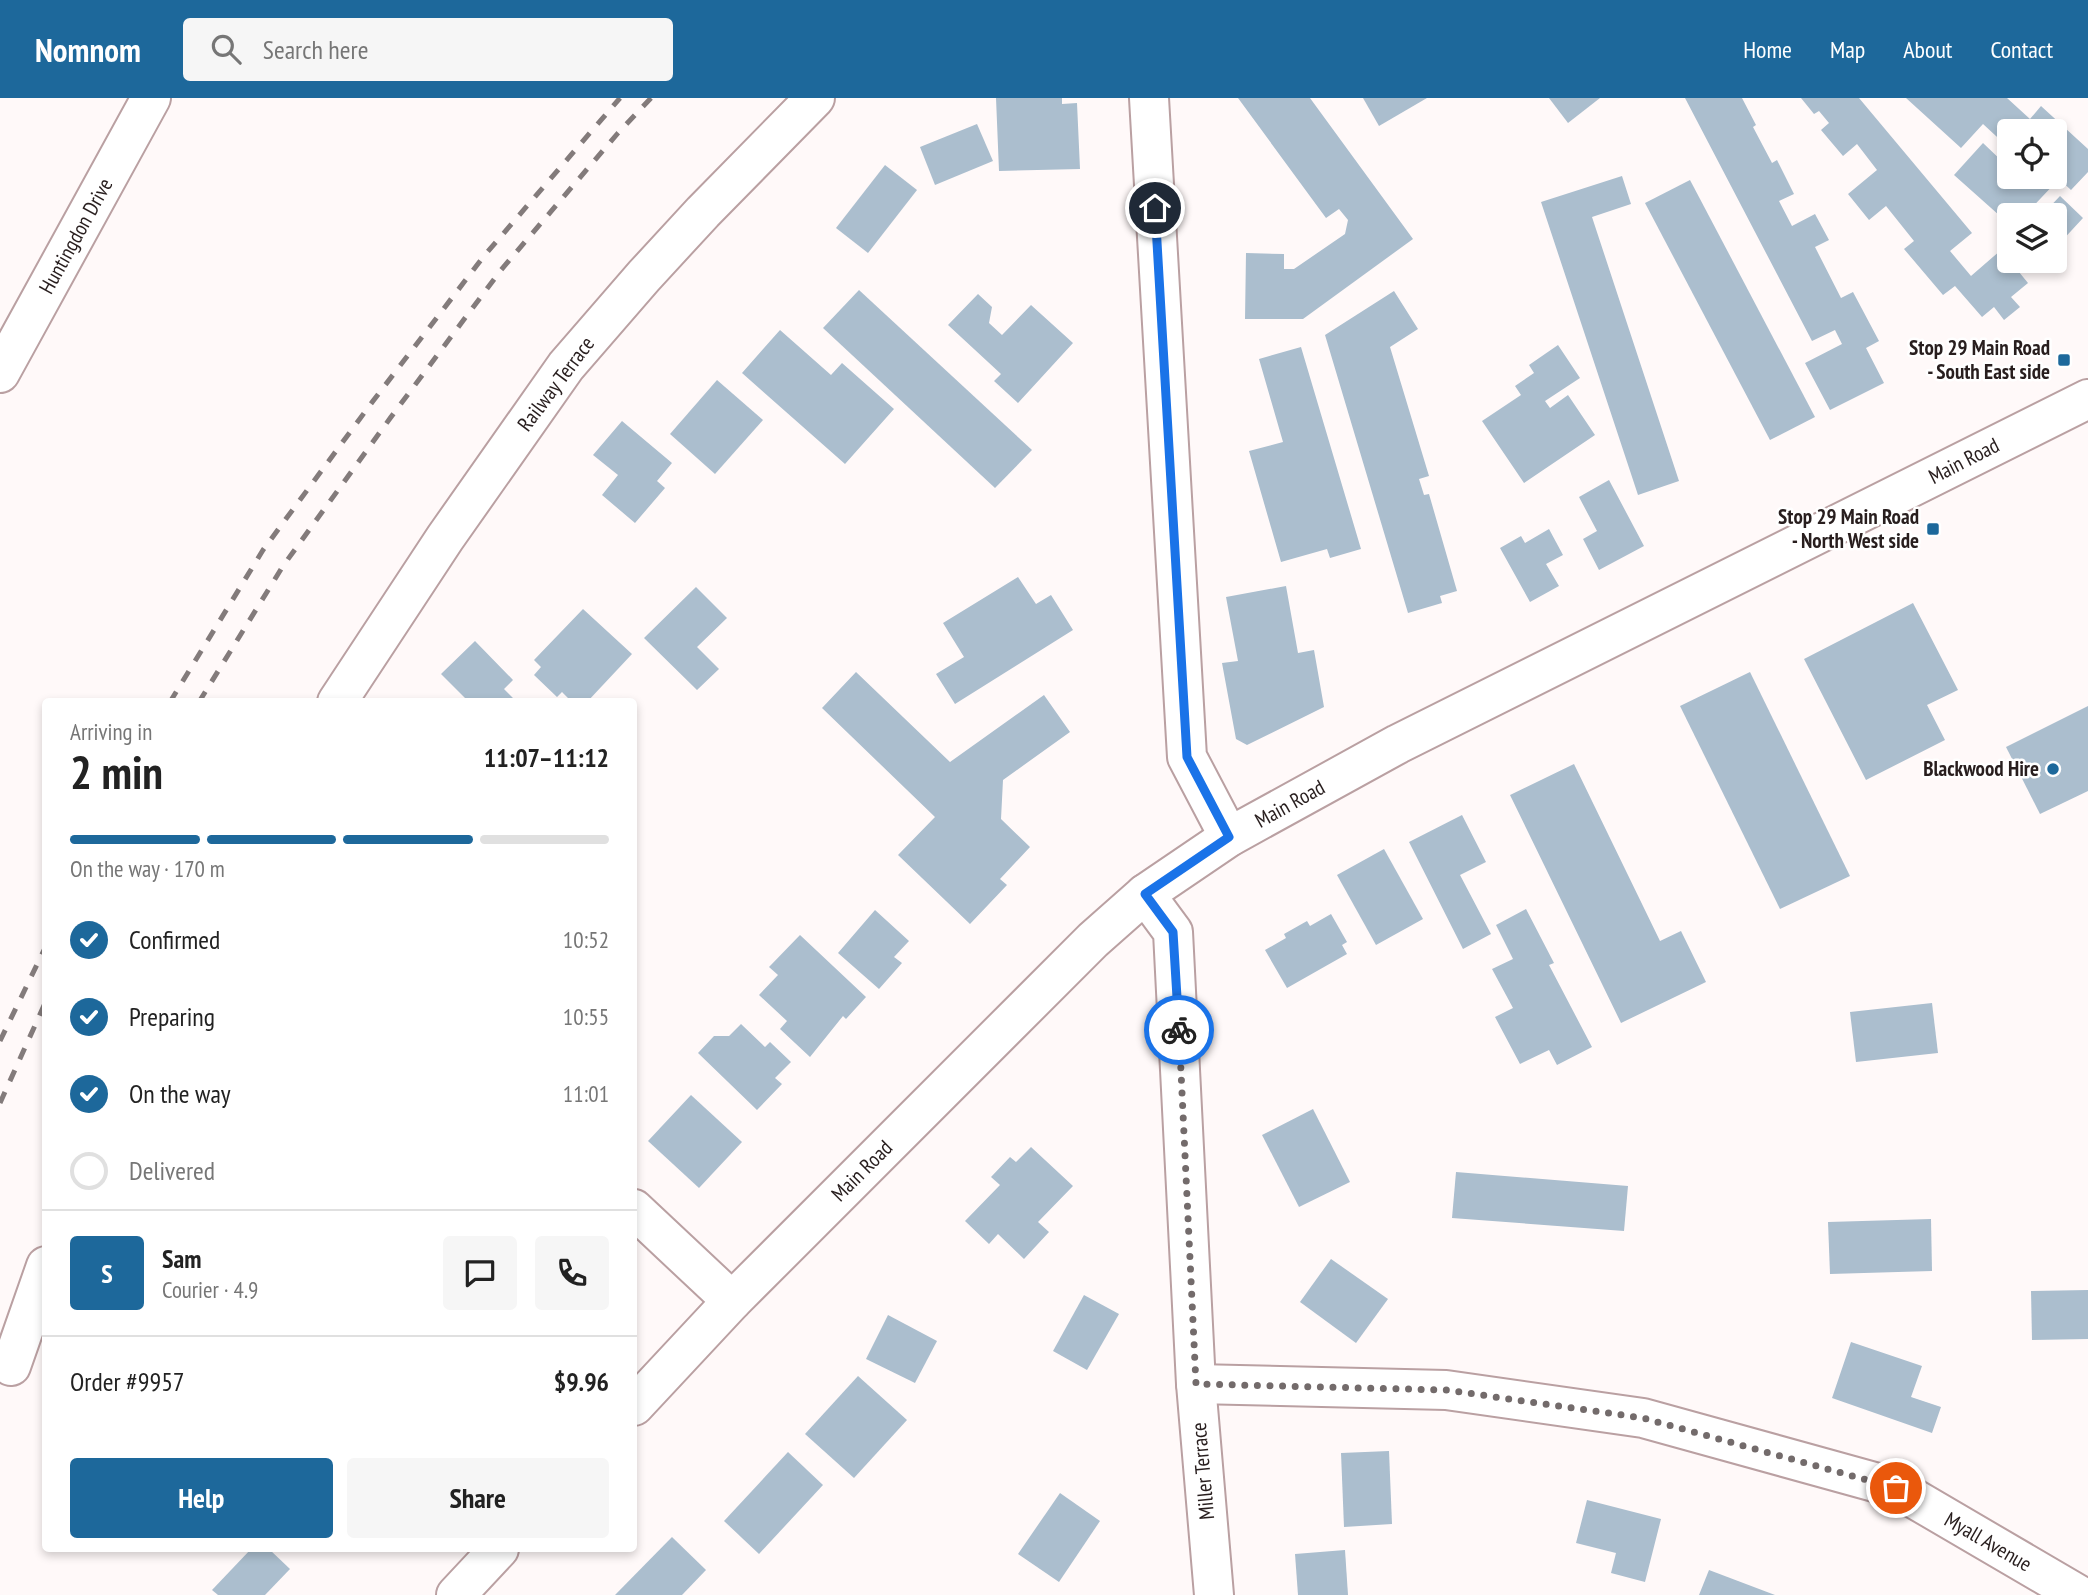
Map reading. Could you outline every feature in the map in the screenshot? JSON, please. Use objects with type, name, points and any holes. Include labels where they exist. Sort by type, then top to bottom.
[{"type":"street","name":"Huntingdon Drive","points":[[0,373],[151,98]]},
{"type":"street","name":"Railway Terrace","points":[[340,698],[445,538],[566,366],[702,212],[815,98]]},
{"type":"street","points":[[1149,98],[1187,757],[1229,837]]},
{"type":"street","name":"Main Road","points":[[637,1403],[732,1301],[1093,940],[1145,894],[1229,837],[1398,744],[2088,399]]},
{"type":"street","name":"Miller Terrace","points":[[1145,894],[1173,932],[1196,1384],[1214,1595]]},
{"type":"street","points":[[637,1212],[732,1301]]},
{"type":"street","points":[[11,1366],[42,1277]]},
{"type":"street","name":"Myall Avenue","points":[[1196,1384],[1446,1390],[1643,1418],[1896,1488],[2079,1595]]},
{"type":"street","points":[[456,1595],[496,1552]]},
{"type":"building","points":[[996,98],[1062,98],[1062,104],[1077,103],[1080,169],[999,171]]},
{"type":"building","points":[[1238,98],[1310,98],[1413,239],[1303,319],[1245,319],[1246,253],[1284,254],[1284,269],[1294,269],[1345,234],[1348,220],[1339,209],[1326,218]]},
{"type":"building","points":[[1363,98],[1427,98],[1379,126]]},
{"type":"building","points":[[1549,98],[1600,98],[1568,123]]},
{"type":"building","points":[[1685,98],[1742,98],[1756,125],[1753,127],[1772,163],[1777,160],[1794,194],[1779,201],[1792,226],[1815,214],[1829,240],[1815,247],[1841,298],[1853,292],[1879,341],[1866,348],[1884,383],[1830,410],[1805,363],[1842,344],[1835,330],[1812,341]]},
{"type":"building","points":[[1801,98],[1859,98],[1972,233],[1950,251],[1971,276],[1997,253],[1997,273],[2020,273],[2028,283],[2011,297],[2020,307],[2004,320],[1994,307],[1982,317],[1955,286],[1943,295],[1904,249],[1914,241],[1886,206],[1869,220],[1848,194],[1877,170],[1857,144],[1843,156],[1821,130],[1829,123],[1819,111],[1814,114]]},
{"type":"building","points":[[1906,98],[2007,98],[2030,119],[1997,119],[1997,137],[1983,124],[1961,148]]},
{"type":"building","points":[[2041,106],[2055,119],[2030,119]]},
{"type":"building","points":[[977,124],[993,161],[935,185],[920,147]]},
{"type":"building","points":[[2067,130],[2088,149],[2088,172],[2071,190],[2067,186]]},
{"type":"building","points":[[1983,143],[1997,156],[1997,189],[2050,189],[2036,203],[1997,203],[1997,213],[1954,175]]},
{"type":"building","points":[[885,165],[917,190],[868,253],[836,228]]},
{"type":"building","points":[[1622,176],[1631,204],[1592,217],[1679,481],[1638,495],[1541,202]]},
{"type":"building","points":[[1690,180],[1815,417],[1770,440],[1645,203]]},
{"type":"building","points":[[2060,196],[2083,218],[2067,235],[2067,203],[2053,203]]},
{"type":"building","points":[[859,290],[1032,450],[995,488],[823,328]]},
{"type":"building","points":[[1394,291],[1418,329],[1390,347],[1429,476],[1419,479],[1424,495],[1429,494],[1457,591],[1440,596],[1442,603],[1408,613],[1325,335]]},
{"type":"building","points":[[978,294],[992,307],[989,323],[1002,335],[1031,305],[1073,343],[1018,403],[994,381],[1001,374],[948,325]]},
{"type":"building","points":[[780,330],[831,375],[842,363],[894,409],[845,464],[742,373]]},
{"type":"building","points":[[1558,345],[1580,378],[1545,401],[1550,408],[1568,395],[1595,435],[1524,483],[1482,421],[1521,395],[1515,386],[1534,373],[1529,365]]},
{"type":"building","points":[[1301,347],[1361,549],[1330,558],[1327,549],[1281,562],[1249,451],[1283,442],[1259,359]]},
{"type":"building","points":[[717,380],[763,420],[715,474],[670,434]]},
{"type":"building","points":[[622,421],[672,463],[657,481],[665,488],[635,523],[602,495],[618,475],[593,455]]},
{"type":"building","points":[[1609,480],[1644,546],[1599,570],[1583,539],[1597,531],[1579,497]]},
{"type":"building","points":[[1549,529],[1563,555],[1546,564],[1559,586],[1530,602],[1500,548],[1521,536],[1525,543]]},
{"type":"building","points":[[1018,577],[1036,604],[1051,595],[1073,630],[955,704],[936,674],[964,657],[943,623]]},
{"type":"building","points":[[1286,586],[1298,653],[1314,650],[1324,707],[1247,745],[1236,739],[1222,663],[1238,661],[1226,597]]},
{"type":"building","points":[[696,587],[727,618],[697,647],[719,669],[697,690],[644,638]]},
{"type":"building","points":[[1913,603],[1958,690],[1927,705],[1945,740],[1866,780],[1804,659]]},
{"type":"building","points":[[583,609],[632,654],[591,698],[568,698],[562,692],[557,697],[534,675],[541,667],[534,660]]},
{"type":"building","points":[[475,641],[513,680],[504,689],[513,698],[465,698],[441,674]]},
{"type":"building","points":[[856,672],[950,762],[1044,695],[1070,732],[1003,780],[1001,819],[1030,847],[1000,879],[1007,885],[970,924],[898,855],[935,817],[822,708]]},
{"type":"building","points":[[1750,672],[1850,876],[1780,909],[1680,706]]},
{"type":"building","name":"Blackwood Hire","points":[[2088,706],[2088,791],[2040,814],[2006,747]]},
{"type":"building","points":[[1574,764],[1660,941],[1681,931],[1706,982],[1621,1023],[1510,795]]},
{"type":"building","points":[[1462,815],[1486,862],[1460,875],[1491,934],[1463,949],[1409,842]]},
{"type":"building","points":[[1384,849],[1423,919],[1376,945],[1337,875]]},
{"type":"building","points":[[1526,909],[1554,963],[1549,965],[1592,1047],[1557,1065],[1549,1050],[1520,1064],[1495,1017],[1513,1008],[1492,969],[1513,959],[1496,925]]},
{"type":"building","points":[[875,910],[909,941],[894,957],[902,963],[879,989],[838,953]]},
{"type":"building","points":[[1331,914],[1347,942],[1342,945],[1347,954],[1287,988],[1265,950],[1286,938],[1284,934],[1307,921],[1310,926]]},
{"type":"building","points":[[800,935],[866,997],[846,1019],[843,1016],[810,1057],[780,1029],[787,1021],[759,995],[778,975],[769,967]]},
{"type":"building","points":[[1932,1003],[1938,1053],[1856,1062],[1850,1012]]},
{"type":"building","points":[[741,1024],[765,1047],[770,1042],[791,1062],[775,1078],[782,1084],[757,1110],[698,1053],[714,1036],[729,1036]]},
{"type":"building","points":[[691,1095],[742,1142],[699,1188],[648,1141]]},
{"type":"building","points":[[1313,1109],[1350,1182],[1299,1207],[1262,1135]]},
{"type":"building","points":[[1031,1147],[1073,1186],[1038,1222],[1049,1232],[1024,1259],[998,1234],[989,1244],[965,1221],[1000,1185],[991,1177],[1010,1157],[1016,1162]]},
{"type":"building","points":[[1456,1172],[1628,1186],[1624,1231],[1452,1218]]},
{"type":"building","points":[[1931,1219],[1932,1271],[1830,1274],[1828,1222]]},
{"type":"building","points":[[1331,1259],[1388,1299],[1356,1343],[1300,1302]]},
{"type":"building","points":[[2088,1290],[2088,1339],[2032,1340],[2031,1291]]},
{"type":"building","points":[[1084,1295],[1119,1314],[1087,1370],[1053,1351]]},
{"type":"building","points":[[888,1315],[937,1341],[915,1383],[866,1359]]},
{"type":"building","points":[[1851,1342],[1922,1366],[1911,1397],[1941,1407],[1932,1433],[1832,1398]]},
{"type":"building","points":[[858,1376],[907,1420],[854,1478],[805,1434]]},
{"type":"building","points":[[1389,1451],[1392,1524],[1344,1527],[1341,1453]]},
{"type":"building","points":[[788,1452],[823,1485],[759,1554],[724,1521]]},
{"type":"building","points":[[1060,1493],[1100,1521],[1059,1582],[1018,1554]]},
{"type":"building","points":[[1587,1500],[1661,1519],[1645,1582],[1611,1573],[1616,1553],[1576,1543]]},
{"type":"building","points":[[672,1537],[706,1570],[682,1595],[615,1595]]},
{"type":"building","points":[[1345,1550],[1348,1595],[1298,1595],[1295,1554]]},
{"type":"building","points":[[248,1552],[272,1552],[290,1569],[265,1595],[218,1595],[212,1590]]},
{"type":"building","points":[[1709,1570],[1775,1595],[1699,1595]]},
{"type":"railway","points":[[172,698],[263,550],[373,401],[484,256],[620,98]]},
{"type":"railway","points":[[201,698],[283,566],[501,270],[651,98]]},
{"type":"railway","points":[[0,1041],[42,954]]},
{"type":"railway","points":[[0,1103],[42,1010]]},
{"type":"way so far","points":[[1179,1030],[1196,1384],[1446,1390],[1643,1418],[1896,1488]]},
{"type":"place","name":"Stop 29 Main Road - South East side","points":[[2064,360]]},
{"type":"place","name":"Stop 29 Main Road - North West side","points":[[1933,529]]},
{"type":"place","name":"Blackwood Hire","points":[[2053,769]]},
{"type":"route","points":[[1155,208],[1187,757],[1229,837],[1145,894],[1173,932],[1179,1030]]}]
